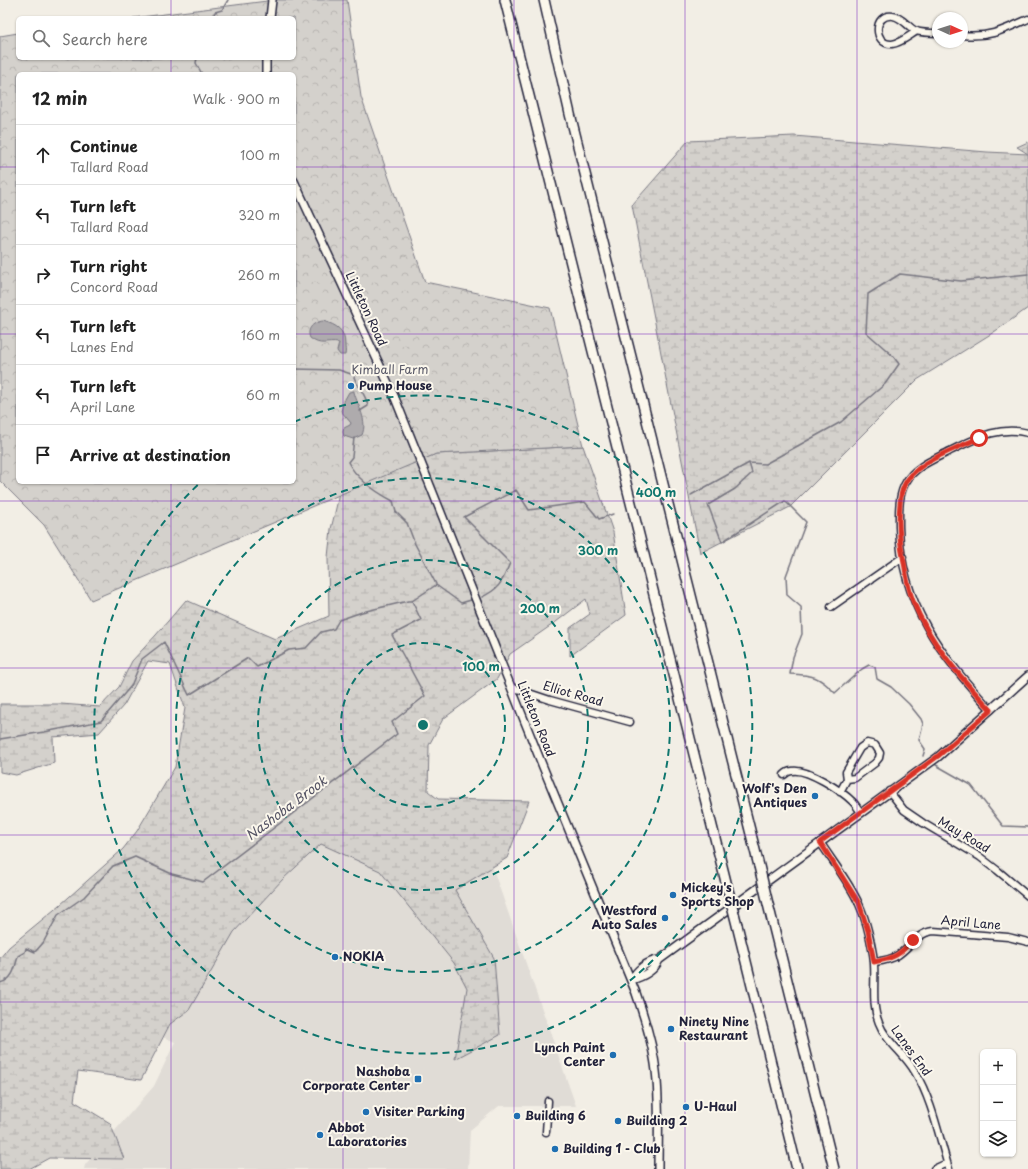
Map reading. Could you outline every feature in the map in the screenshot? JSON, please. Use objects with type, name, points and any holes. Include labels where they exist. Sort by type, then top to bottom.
[{"type":"highway","points":[[505,0],[798,1169]]},
{"type":"highway","points":[[544,0],[572,122],[834,1169]]},
{"type":"main road","points":[[270,16],[272,0]]},
{"type":"main road","points":[[266,60],[266,72]]},
{"type":"main road","name":"Littleton Road","points":[[296,185],[395,398],[636,993],[648,1032],[656,1070],[659,1108],[658,1169]]},
{"type":"main road","points":[[631,980],[640,978],[656,967],[659,960],[938,756],[1028,676]]},
{"type":"street","points":[[917,31],[897,43],[891,44],[882,40],[878,36],[877,29],[882,19],[888,16],[893,16],[899,18],[917,31],[932,32]]},
{"type":"street","points":[[968,35],[989,35],[1006,30],[1028,19]]},
{"type":"street","points":[[991,710],[954,668],[924,622],[913,601],[902,556],[900,501],[906,483],[912,474],[936,458],[979,438],[1003,431],[1028,433]]},
{"type":"street","points":[[831,607],[902,556]]},
{"type":"street","name":"Elliot Road","points":[[511,686],[550,700],[630,722]]},
{"type":"street","points":[[840,792],[847,779],[845,774],[847,769],[862,746],[867,743],[875,745],[880,753],[877,761],[855,778],[847,779]]},
{"type":"street","points":[[784,775],[792,770],[813,776],[840,792],[854,803],[861,812]]},
{"type":"street","name":"May Road","points":[[890,791],[904,810],[980,857],[1028,896]]},
{"type":"street","name":"Lanes End","points":[[820,842],[859,903],[868,931],[874,962],[874,1003],[879,1024],[887,1038],[911,1065],[926,1093],[948,1166],[934,1169]]},
{"type":"street","name":"April Lane","points":[[874,962],[894,957],[902,952],[918,936],[933,931],[1008,937],[1028,942]]},
{"type":"street","points":[[546,1132],[548,1101]]},
{"type":"shaded area","points":[[323,321],[336,326],[344,335],[345,355],[340,355],[337,351],[339,343],[321,343],[310,338],[310,328],[314,324]]},
{"type":"shaded area","points":[[354,391],[364,424],[362,435],[353,439],[344,436],[344,428],[351,423],[341,411],[349,392]]},
{"type":"shaded area","name":"Nashoba Corporate Center","points":[[408,749],[419,806],[473,812],[576,1106],[499,1106],[470,1130],[468,1169],[84,1169],[85,1165],[154,1086],[175,1042],[151,1032],[138,1016]]},
{"type":"green space","name":"Kimball Farm","points":[[275,0],[347,0],[361,97],[425,282],[550,308],[583,446],[436,454],[91,600],[44,525],[0,481],[0,36],[16,33],[16,60],[296,60],[296,16],[149,16]]},
{"type":"green space","points":[[794,136],[1028,154],[1028,308],[994,332],[917,380],[790,507],[700,553],[632,205],[688,141]]},
{"type":"green space","points":[[1028,142],[1028,154],[1017,147]]},
{"type":"green space","points":[[583,446],[613,532],[626,615],[570,656],[570,628],[590,614],[586,599],[510,654],[497,679],[443,719],[429,745],[428,791],[438,799],[529,801],[507,858],[455,890],[494,958],[500,1035],[455,1059],[467,988],[454,963],[380,871],[321,844],[283,879],[234,932],[189,1010],[170,1024],[141,1080],[78,1071],[74,1101],[110,1123],[124,1159],[49,1158],[29,1169],[0,1169],[0,958],[9,947],[60,905],[123,849],[137,831],[175,767],[185,708],[170,664],[148,661],[124,705],[99,733],[53,737],[54,763],[16,775],[0,772],[0,704],[61,704],[100,707],[119,687],[132,661],[186,600],[275,639],[329,616],[328,557],[331,529],[337,504],[343,465],[414,463],[436,454]]},
{"type":"waterway","points":[[213,16],[215,12],[222,10],[228,0]]},
{"type":"waterway","points":[[197,60],[196,63],[201,72]]},
{"type":"waterway","name":"Nashoba Brook","points":[[691,495],[749,463],[765,464],[841,422],[885,384],[899,364],[893,356],[866,332],[868,294],[900,274],[961,281],[1028,274]]},
{"type":"waterway","points":[[296,369],[339,370],[351,374]]},
{"type":"waterway","points":[[354,377],[366,398],[368,406],[360,411]]},
{"type":"waterway","points":[[354,438],[352,457],[348,462],[362,480],[380,494],[393,501],[396,512],[407,523],[415,544],[436,584]]},
{"type":"waterway","points":[[749,463],[752,473],[735,489],[708,505],[722,542],[785,501],[806,522],[786,576],[787,595],[801,607],[802,634],[793,657],[790,674],[810,676],[820,680],[835,693],[862,669],[869,665],[875,667],[877,679],[891,687],[909,704],[921,719],[923,724],[919,740],[925,749],[923,756]]},
{"type":"waterway","name":"Nashoba Brook","points":[[482,597],[497,587],[505,575],[510,563],[464,517],[516,490],[529,510],[585,502],[599,519],[613,514]]},
{"type":"waterway","name":"Nashoba Brook","points":[[0,983],[11,976],[18,956],[25,952],[26,948],[35,952],[43,943],[58,915],[84,897],[113,866],[135,857],[172,874],[203,882],[397,734],[392,722],[425,696],[392,635],[421,620],[412,601],[436,585],[461,603],[471,600]]},
{"type":"waterway","points":[[0,739],[101,721],[131,686],[142,659],[164,642],[189,695],[248,658],[257,667],[289,650],[306,648],[321,632],[334,629],[339,620],[362,612],[412,601]]},
{"type":"waterway","points":[[936,765],[971,785],[1003,826],[1028,827]]},
{"type":"place","name":"Pump House","points":[[351,386]]},
{"type":"place","name":"Wolf's Den Antiques","points":[[815,796]]},
{"type":"place","name":"Mickey's Sports Shop","points":[[673,895]]},
{"type":"place","name":"Westford Auto Sales","points":[[665,918]]},
{"type":"place","name":"NOKIA","points":[[335,957]]},
{"type":"place","name":"Ninety Nine Restaurant","points":[[671,1029]]},
{"type":"place","name":"Lynch Paint Center","points":[[613,1055]]},
{"type":"place","name":"Nashoba Corporate Center","points":[[418,1079]]},
{"type":"place","name":"U-Haul","points":[[686,1107]]},
{"type":"place","name":"Visiter Parking","points":[[366,1112]]},
{"type":"place","name":"Building 6","points":[[517,1116]]},
{"type":"place","name":"Building 2","points":[[618,1121]]},
{"type":"place","name":"Abbot Laboratories","points":[[320,1135]]},
{"type":"place","name":"Building 1 - Club","points":[[555,1149]]},
{"type":"route","points":[[913,940],[898,955],[889,959],[874,962],[868,931],[859,903],[820,842],[938,756],[991,710],[946,658],[913,601],[901,547],[899,522],[901,494],[912,474],[936,458],[979,438]]}]
